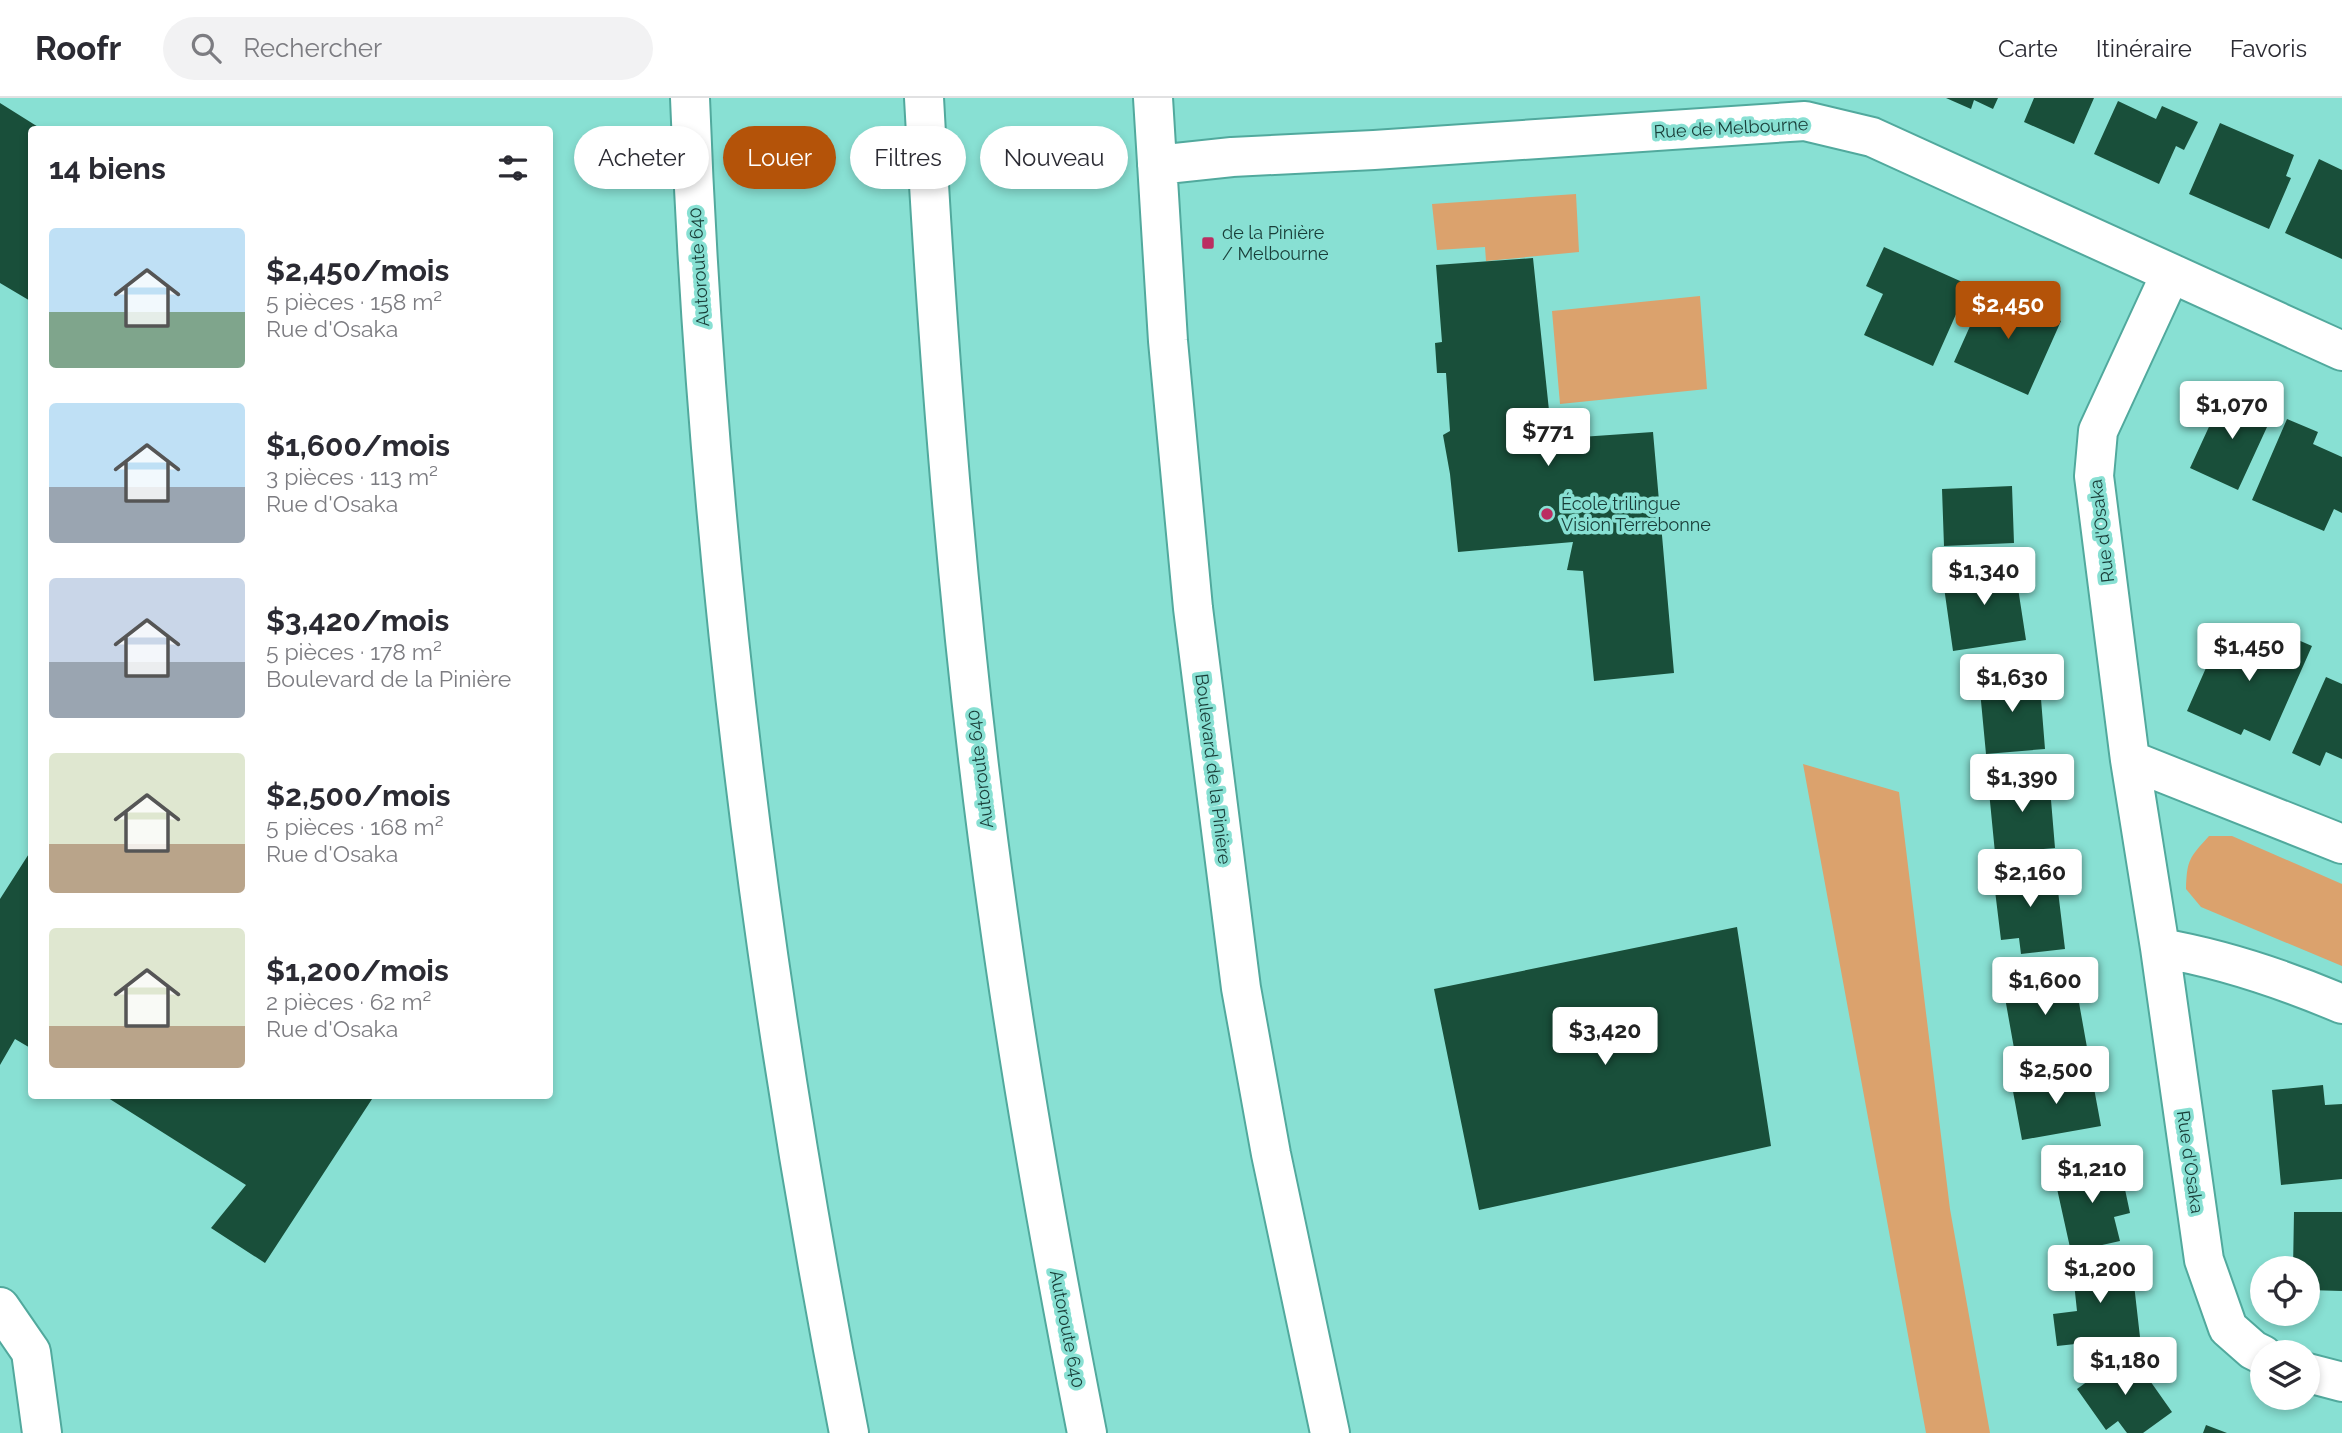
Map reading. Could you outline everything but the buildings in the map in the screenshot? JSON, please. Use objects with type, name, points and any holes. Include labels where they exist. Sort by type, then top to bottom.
[{"type":"main road","name":"Autoroute 640","points":[[690,98],[709,420],[745,783],[780,1043],[849,1433]]},
{"type":"main road","name":"Autoroute 640","points":[[924,98],[935,293],[950,481],[961,609],[984,809],[1024,1088],[1087,1433]]},
{"type":"main road","name":"Boulevard de la Pinière","points":[[1153,98],[1168,341],[1193,608],[1241,988],[1271,1154],[1330,1433]]},
{"type":"main road","name":"Rue de Melbourne","points":[[1157,165],[1232,157],[1805,121],[1872,138],[2342,351]]},
{"type":"main road","name":"Rue d'Osaka","points":[[2170,275],[2098,431],[2096,489],[2130,760],[2160,948],[2204,1260],[2228,1328],[2250,1347]]},
{"type":"main road","points":[[2130,760],[2342,844]]},
{"type":"main road","points":[[2160,948],[2204,956],[2254,970],[2342,1004]]},
{"type":"main road","points":[[0,1307],[31,1352],[42,1433]]},
{"type":"main road","points":[[2320,1376],[2342,1382]]},
{"type":"shaded area","points":[[1576,194],[1579,252],[1486,261],[1485,247],[1437,250],[1432,204]]},
{"type":"shaded area","points":[[1700,296],[1707,389],[1560,404],[1552,311]]},
{"type":"shaded area","points":[[1803,764],[1899,792],[1950,1209],[1990,1433],[1926,1433]]},
{"type":"shaded area","points":[[2209,836],[2232,836],[2342,884],[2342,966],[2201,907],[2186,889],[2187,872],[2193,855]]},
{"type":"place","name":"de la Pinière / Melbourne","points":[[1208,243]]},
{"type":"place","name":"École trilingue Vision Terrebonne","points":[[1547,514]]}]
